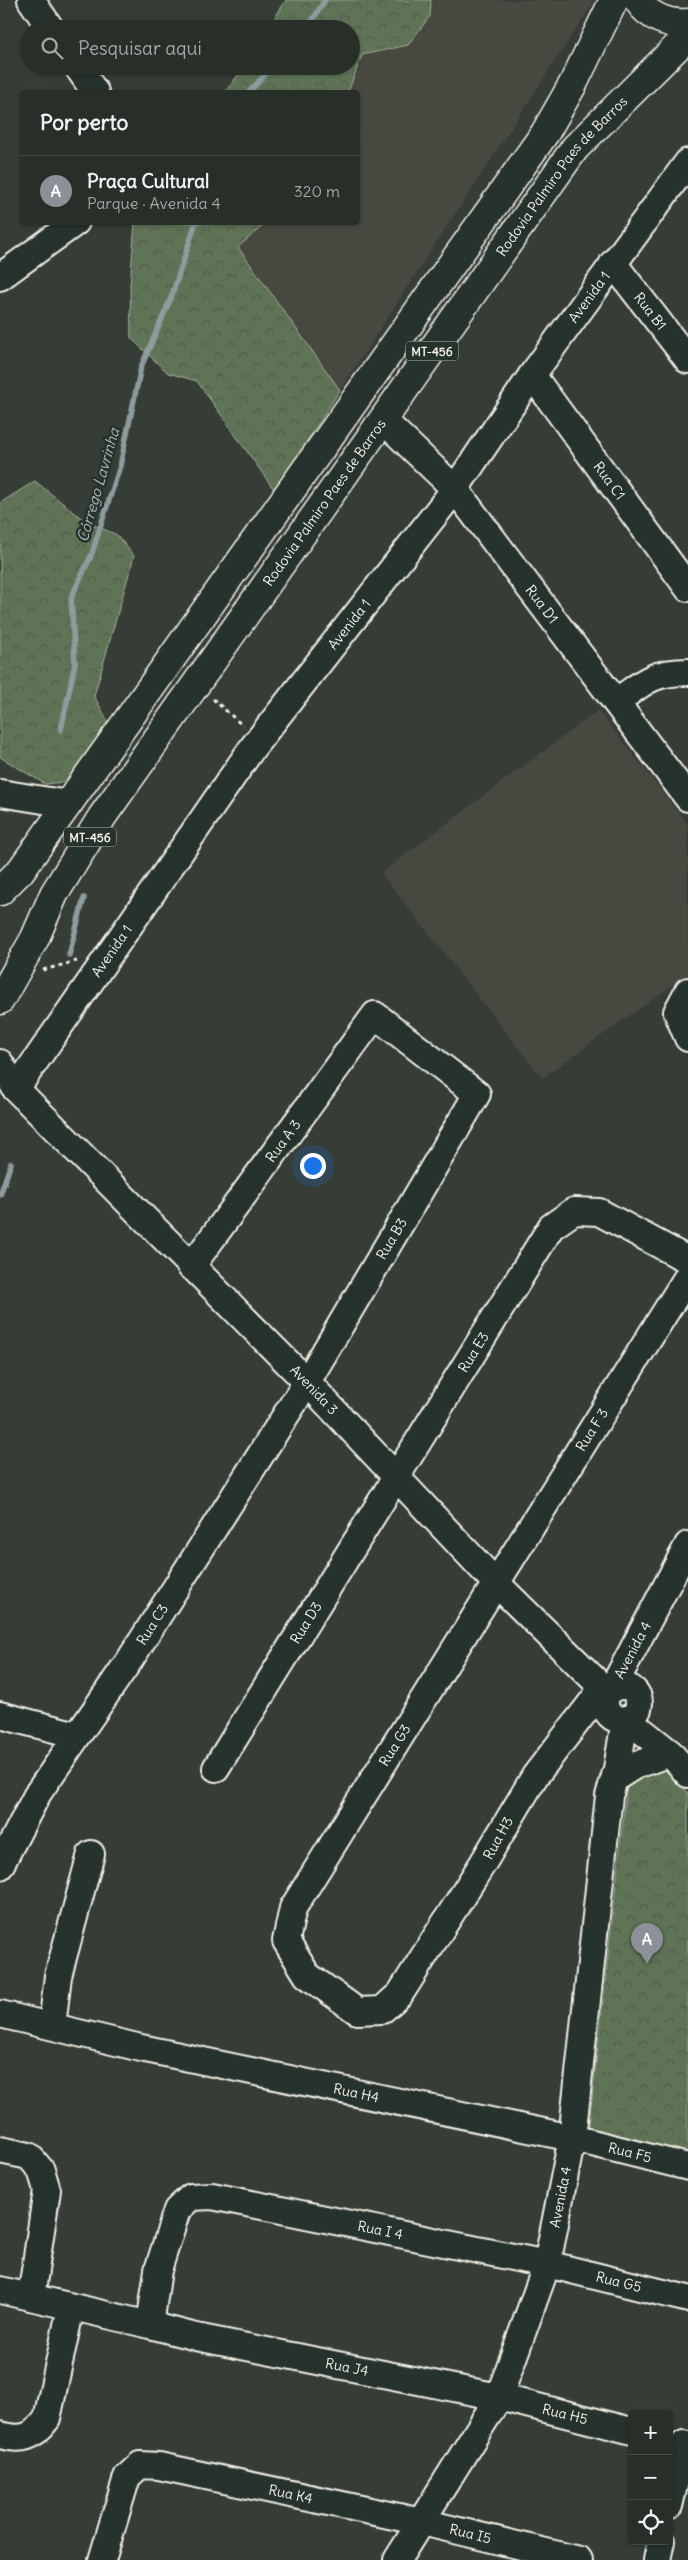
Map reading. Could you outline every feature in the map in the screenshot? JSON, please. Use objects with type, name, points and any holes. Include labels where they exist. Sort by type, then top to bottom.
[{"type":"main road","name":"MT-456","points":[[0,891],[20,870],[68,804],[545,133],[573,84],[614,0]]},
{"type":"main road","points":[[638,0],[652,15],[668,22],[688,23]]},
{"type":"main road","name":"Rodovia Palmiro Paes de Barros","points":[[3,994],[54,894],[97,825],[575,148],[688,36]]},
{"type":"street","points":[[31,0],[45,20]]},
{"type":"street","points":[[83,75],[94,90]]},
{"type":"street","name":"Avenida 1","points":[[8,1085],[114,947],[258,740],[455,489],[532,375],[688,162]]},
{"type":"street","points":[[0,277],[72,225]]},
{"type":"street","name":"Rua B1","points":[[613,263],[688,360]]},
{"type":"street","name":"Rua C1","points":[[532,375],[688,588]]},
{"type":"street","name":"Rua D1","points":[[383,420],[455,489],[688,798]]},
{"type":"street","points":[[616,702],[651,677],[667,672],[688,672]]},
{"type":"street","points":[[0,793],[68,804]]},
{"type":"street","points":[[688,991],[677,1012],[688,1038]]},
{"type":"street","name":"Rua A 3","points":[[191,1267],[375,1016],[476,1094]]},
{"type":"street","name":"Avenida 3","points":[[0,1063],[8,1085],[307,1382],[495,1582],[620,1703],[688,1774]]},
{"type":"street","name":"Rua B3","points":[[307,1382],[476,1094]]},
{"type":"street","name":"Rua E3","points":[[396,1478],[551,1226],[574,1211],[599,1212],[688,1260]]},
{"type":"street","name":"Rua F 3","points":[[495,1582],[688,1276]]},
{"type":"street","name":"Rua C3","points":[[0,1866],[38,1793],[131,1658],[307,1382]]},
{"type":"street","name":"Rua D3","points":[[216,1768],[396,1478]]},
{"type":"street","name":"Avenida 4","points":[[397,2560],[499,2397],[548,2264],[572,2138],[612,1787],[605,1768],[620,1703],[651,1611],[688,1545]]},
{"type":"street","name":"Rua G3","points":[[400,1994],[382,2010],[357,2011],[307,1975],[286,1941],[293,1908],[495,1582]]},
{"type":"street","name":"Rua H3","points":[[400,1994],[484,1864],[535,1776],[620,1703]]},
{"type":"street","points":[[0,1715],[77,1735]]},
{"type":"street","points":[[612,1787],[634,1766],[666,1750]]},
{"type":"street","points":[[52,2026],[58,1976],[91,1854]]},
{"type":"street","name":"Rua H4","points":[[0,2014],[141,2048],[572,2138]]},
{"type":"street","name":"Rua F5","points":[[572,2138],[688,2167]]},
{"type":"street","points":[[0,2150],[29,2156],[41,2170],[47,2190],[31,2297]]},
{"type":"street","name":"Rua I 4","points":[[150,2325],[158,2270],[177,2210],[191,2197],[212,2196],[548,2264]]},
{"type":"street","name":"Rua G5","points":[[548,2264],[688,2299]]},
{"type":"street","name":"Rua J4","points":[[0,2290],[196,2337],[499,2397]]},
{"type":"street","points":[[0,2434],[16,2439],[37,2432],[47,2419],[71,2307]]},
{"type":"street","name":"Rua H5","points":[[499,2397],[628,2430]]},
{"type":"street","points":[[670,2500],[680,2443]]},
{"type":"street","name":"Rua K4","points":[[102,2560],[127,2477],[140,2465],[159,2466],[422,2522]]},
{"type":"street","name":"Rua I5","points":[[422,2522],[579,2560]]},
{"type":"street","points":[[657,2560],[660,2545]]},
{"type":"path","points":[[197,684],[258,740]]},
{"type":"path","points":[[3,994],[114,947]]},
{"type":"shaded area","points":[[431,0],[595,0],[340,390],[238,247],[264,225],[360,225],[360,90],[349,90],[354,75],[360,75],[362,55],[408,45],[430,16]]},
{"type":"shaded area","points":[[598,710],[688,824],[688,974],[542,1078],[381,873]]},
{"type":"green space","points":[[286,0],[431,0],[430,16],[408,45],[362,55],[360,60],[360,20],[274,20]]},
{"type":"green space","points":[[238,75],[354,75],[349,90],[227,90]]},
{"type":"green space","points":[[135,225],[264,225],[238,247],[340,390],[275,491],[197,381],[168,373],[131,338],[130,285]]},
{"type":"green space","points":[[35,481],[85,521],[117,535],[134,556],[94,696],[110,725],[72,781],[45,784],[0,757],[0,503]]},
{"type":"green space","points":[[664,1764],[688,1793],[688,2156],[588,2134],[627,1784]]},
{"type":"waterway","name":"Córrego Lavrinha","points":[[313,20],[325,0]]},
{"type":"waterway","name":"Córrego Lavrinha","points":[[251,90],[265,75]]},
{"type":"waterway","name":"Córrego Lavrinha","points":[[61,730],[75,663],[71,598],[91,556],[120,466],[141,367],[171,298],[195,225]]},
{"type":"waterway","name":"Córrego Lavrinha","points":[[69,955],[84,898]]},
{"type":"waterway","name":"Córrego Lavrinha","points":[[0,1195],[11,1163]]},
{"type":"place","name":"Praça Cultural","points":[[647,1964]]}]
